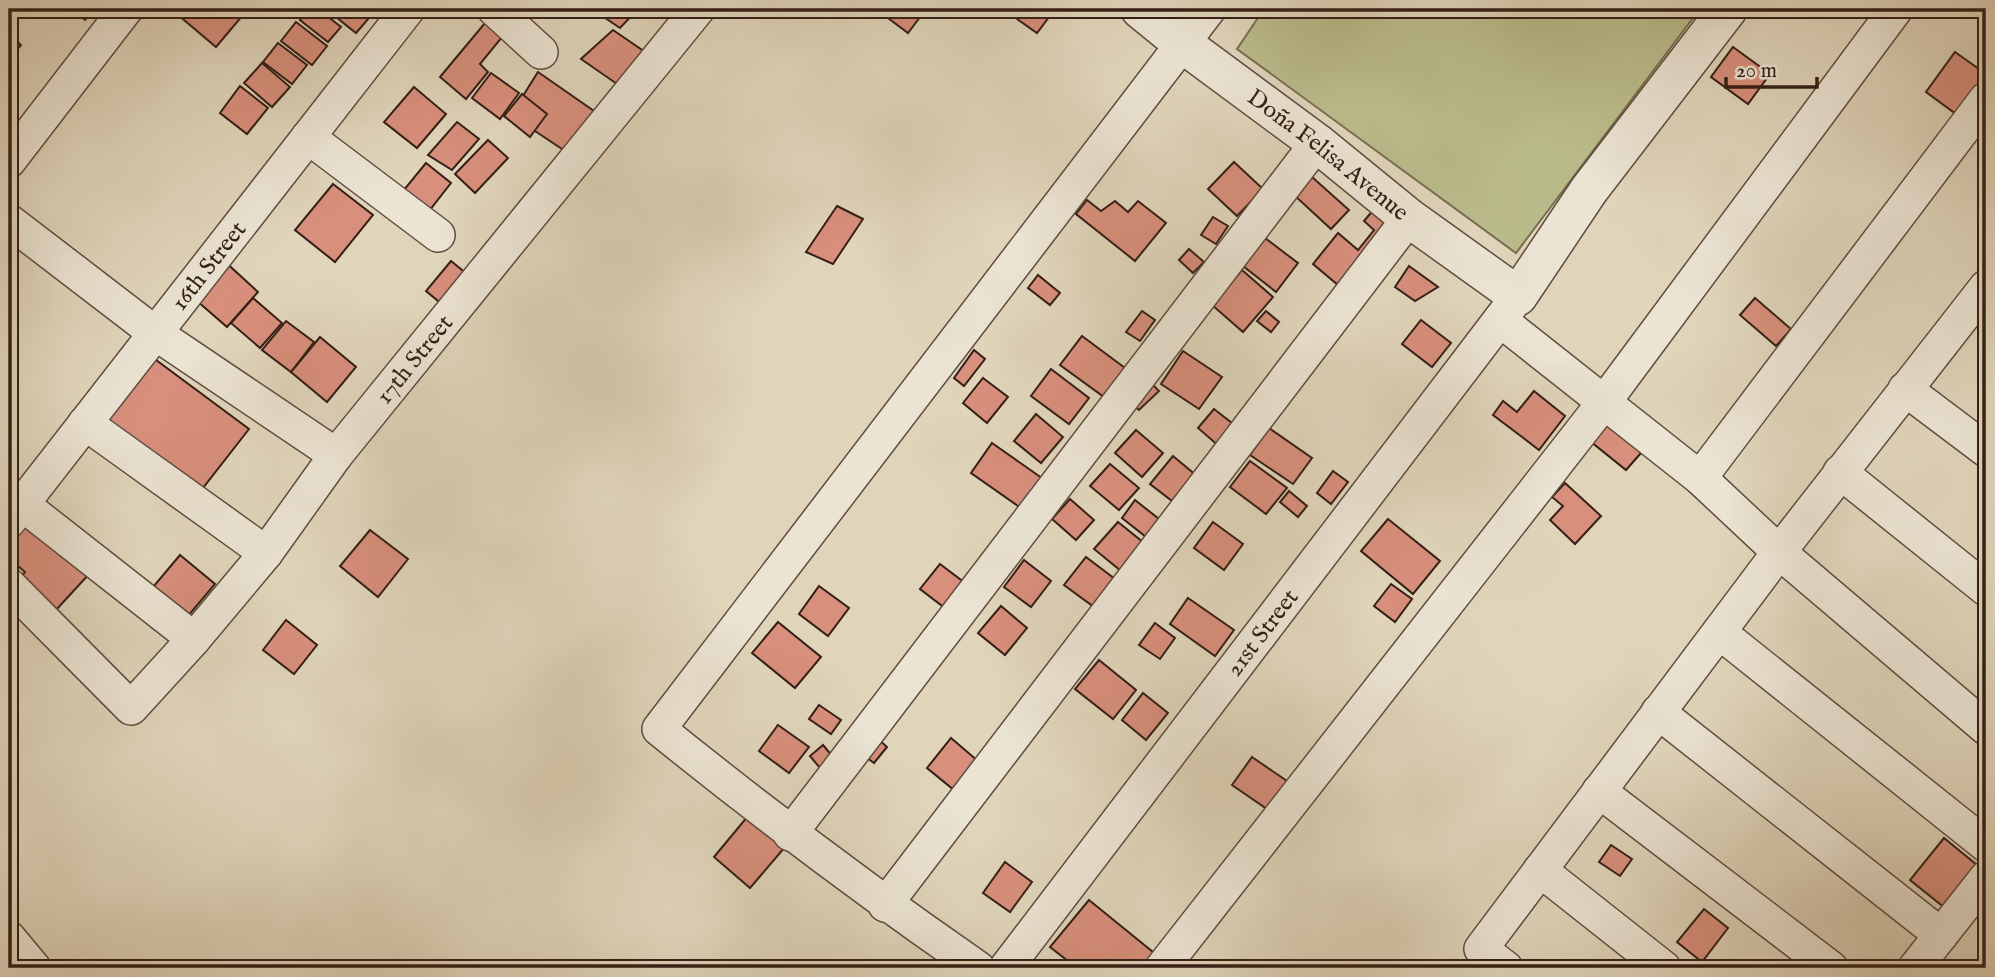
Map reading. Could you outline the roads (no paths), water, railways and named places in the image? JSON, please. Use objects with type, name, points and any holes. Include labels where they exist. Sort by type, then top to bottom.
[{"type":"street","points":[[9,161],[126,9]]},
{"type":"street","name":"16th Street","points":[[15,513],[408,9]]},
{"type":"street","points":[[494,9],[541,52]]},
{"type":"street","name":"17th Street","points":[[9,585],[131,708],[194,639],[265,553],[336,456],[698,9]]},
{"type":"street","name":"Doña Felisa Avenue","points":[[1140,9],[1317,143],[1409,218],[1509,308]]},
{"type":"street","points":[[978,968],[885,905],[790,834],[659,729],[1209,9]]},
{"type":"street","points":[[1728,9],[1590,190],[1509,308],[1605,401],[1700,478],[1779,552],[1986,728]]},
{"type":"street","points":[[1162,968],[1605,401],[1896,9]]},
{"type":"street","points":[[1700,478],[1986,99]]},
{"type":"street","points":[[308,137],[438,235]]},
{"type":"street","points":[[790,834],[1317,143]]},
{"type":"street","points":[[885,905],[1409,218]]},
{"type":"street","points":[[9,221],[155,333],[336,456]]},
{"type":"street","points":[[1506,968],[1481,949],[1840,472],[1986,287]]},
{"type":"street","name":"21st Street","points":[[1006,968],[1509,308]]},
{"type":"street","points":[[1905,389],[1986,450]]},
{"type":"street","points":[[85,423],[265,553]]},
{"type":"street","points":[[1840,472],[1986,589]]},
{"type":"street","points":[[15,513],[194,639]]},
{"type":"street","points":[[1719,632],[1986,845]]},
{"type":"street","points":[[1658,712],[1941,935]]},
{"type":"street","points":[[1599,791],[1831,968]]},
{"type":"street","points":[[1540,870],[1664,968]]},
{"type":"street","points":[[1915,968],[1986,878]]},
{"type":"street","points":[[9,939],[34,968]]}]
